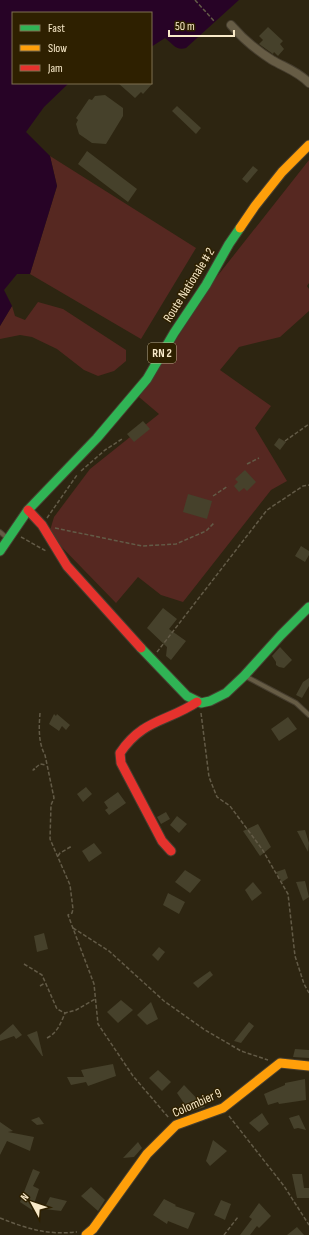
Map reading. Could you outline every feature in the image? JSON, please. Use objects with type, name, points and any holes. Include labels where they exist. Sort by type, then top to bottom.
[{"type":"street","points":[[232,25],[249,44],[309,83]]},
{"type":"street","name":"Route Nationale # 2","points":[[0,551],[28,510],[96,438],[147,379],[174,333],[206,285],[229,244],[255,206],[282,172],[309,145]]},
{"type":"street","points":[[28,510],[42,525],[67,566],[151,660],[187,696],[199,702]]},
{"type":"street","points":[[171,851],[162,841],[121,763],[120,753],[128,741],[148,725],[183,711],[199,702],[210,701],[226,693],[309,607]]},
{"type":"street","points":[[280,1063],[309,1066]]},
{"type":"street","name":"Colombier 9","points":[[82,1234],[93,1229],[147,1154],[176,1125],[223,1108],[280,1063]]},
{"type":"lane","points":[[0,532],[10,536]]},
{"type":"lane","points":[[244,676],[296,703],[309,715]]},
{"type":"path","points":[[194,0],[214,21]]},
{"type":"path","points":[[285,441],[309,424]]},
{"type":"path","points":[[122,439],[105,450],[79,473],[42,525],[142,546],[176,544],[206,531],[214,523]]},
{"type":"path","points":[[247,464],[259,458]]},
{"type":"path","points":[[151,660],[267,510],[303,486],[309,485]]},
{"type":"path","points":[[213,496],[228,486]]},
{"type":"path","points":[[10,536],[51,555]]},
{"type":"path","points":[[199,702],[209,778],[217,797],[230,806],[262,849],[288,894],[295,956],[304,984],[309,993]]},
{"type":"path","points":[[40,713],[39,738],[45,755],[54,798],[51,805],[50,839],[70,885],[73,909],[72,913],[68,915],[94,984],[98,1024],[133,1076],[176,1125]]},
{"type":"path","points":[[35,769],[33,770],[40,764],[46,765]]},
{"type":"path","points":[[58,856],[60,853],[72,846]]},
{"type":"path","points":[[73,928],[109,951],[164,1001],[205,1030],[241,1052],[280,1063]]},
{"type":"path","points":[[24,964],[42,975],[57,1009],[65,1013],[76,1010],[95,999]]},
{"type":"path","points":[[40,986],[45,983]]},
{"type":"path","points":[[48,1038],[52,1036],[59,1027],[65,1013]]},
{"type":"path","points":[[223,1108],[284,1186],[309,1225]]},
{"type":"path","points":[[224,1235],[238,1217]]},
{"type":"path","points":[[0,1218],[38,1232],[82,1234]]},
{"type":"shaded area","points":[[0,0],[239,0],[186,48],[183,49],[175,46],[165,38],[152,46],[152,12],[12,12],[12,84],[68,84],[44,107],[26,132],[50,156],[57,186],[30,274],[17,274],[4,290],[12,306],[0,326]]},
{"type":"shaded area","points":[[50,156],[196,248],[141,339],[30,274],[57,186]]},
{"type":"shaded area","points":[[309,160],[309,283],[307,286],[309,289],[309,311],[280,337],[239,347],[220,370],[271,406],[255,428],[287,481],[271,490],[183,602],[161,595],[138,577],[116,603],[49,534],[54,517],[90,469],[159,414],[139,397],[215,279]]},
{"type":"shaded area","points":[[38,302],[63,309],[126,350],[126,361],[114,371],[98,376],[84,370],[57,349],[32,337],[20,335],[0,339],[0,326],[12,306],[15,316],[25,320]]},
{"type":"building","points":[[268,27],[283,41],[280,44],[284,49],[278,56],[274,52],[273,54],[259,44],[263,40],[259,36]]},
{"type":"building","points":[[153,83],[143,94],[141,92],[135,98],[119,84]]},
{"type":"building","points":[[105,95],[123,108],[123,116],[106,144],[92,143],[79,134],[76,124],[78,120],[76,118],[89,99],[92,100],[95,96]]},
{"type":"building","points":[[177,106],[201,128],[196,134],[172,111]]},
{"type":"building","points":[[87,151],[137,189],[128,202],[78,164]]},
{"type":"building","points":[[253,166],[258,170],[247,183],[242,179]]},
{"type":"building","points":[[143,421],[150,429],[134,442],[127,434]]},
{"type":"building","points":[[279,438],[286,442],[280,450],[274,445]]},
{"type":"building","points":[[245,470],[256,482],[247,491],[244,488],[239,492],[234,486],[238,482],[235,479]]},
{"type":"building","points":[[188,494],[212,501],[207,519],[183,512]]},
{"type":"building","points":[[301,546],[309,551],[309,555],[305,562],[295,556]]},
{"type":"building","points":[[163,608],[177,619],[169,629],[186,641],[171,660],[166,656],[167,647],[147,628]]},
{"type":"building","points":[[280,647],[292,660],[284,668],[276,665],[276,662],[272,656]]},
{"type":"building","points":[[309,678],[309,686],[302,698],[296,695],[303,682]]},
{"type":"building","points":[[54,714],[56,716],[57,714],[70,725],[66,730],[62,726],[59,731],[49,724]]},
{"type":"building","points":[[288,717],[297,729],[279,741],[271,729]]},
{"type":"building","points":[[86,787],[92,794],[83,802],[77,794]]},
{"type":"building","points":[[118,792],[126,803],[109,815],[105,810],[108,808],[104,802]]},
{"type":"building","points":[[166,812],[170,819],[161,824],[157,817]]},
{"type":"building","points":[[177,816],[187,824],[179,833],[170,825]]},
{"type":"building","points":[[258,824],[271,847],[260,856],[243,831]]},
{"type":"building","points":[[305,830],[309,843],[308,852],[297,831]]},
{"type":"building","points":[[94,843],[102,853],[89,862],[82,851]]},
{"type":"building","points":[[285,869],[288,878],[282,882],[276,872]]},
{"type":"building","points":[[185,870],[201,880],[190,893],[175,882]]},
{"type":"building","points":[[305,881],[309,897],[303,901],[296,882]]},
{"type":"building","points":[[253,882],[262,893],[252,901],[245,890]]},
{"type":"building","points":[[168,893],[185,902],[179,914],[163,905]]},
{"type":"building","points":[[44,933],[48,949],[37,952],[34,936]]},
{"type":"building","points":[[159,947],[165,952],[158,961],[152,955]]},
{"type":"building","points":[[210,971],[213,975],[198,988],[193,983]]},
{"type":"building","points":[[121,1000],[133,1010],[118,1023],[107,1012]]},
{"type":"building","points":[[151,1002],[158,1019],[147,1025],[137,1015]]},
{"type":"building","points":[[249,1022],[254,1026],[241,1043],[234,1041]]},
{"type":"building","points":[[13,1024],[22,1035],[16,1039],[14,1036],[0,1041],[0,1035]]},
{"type":"building","points":[[37,1031],[43,1056],[27,1035]]},
{"type":"building","points":[[295,1049],[309,1050],[309,1058],[293,1057]]},
{"type":"building","points":[[113,1064],[116,1076],[88,1086],[86,1082],[71,1085],[67,1077],[84,1077],[81,1070]]},
{"type":"building","points":[[158,1070],[171,1082],[162,1091],[149,1078]]},
{"type":"building","points":[[305,1079],[306,1100],[279,1104],[278,1102],[268,1105],[264,1094],[285,1085],[285,1083]]},
{"type":"building","points":[[184,1085],[205,1107],[190,1112],[177,1093]]},
{"type":"building","points":[[262,1113],[269,1124],[259,1132],[249,1123]]},
{"type":"building","points":[[299,1115],[306,1130],[298,1128],[294,1129],[289,1118]]},
{"type":"building","points":[[39,1117],[44,1124],[37,1125],[31,1120]]},
{"type":"building","points":[[0,1122],[13,1131],[8,1132],[34,1137],[30,1151],[7,1141],[0,1155]]},
{"type":"building","points":[[213,1140],[227,1151],[210,1166],[206,1161]]},
{"type":"building","points":[[138,1142],[142,1148],[134,1157],[123,1158]]},
{"type":"building","points":[[33,1169],[40,1172],[33,1186],[39,1189],[32,1210],[20,1202]]},
{"type":"building","points":[[292,1174],[302,1174],[304,1188],[309,1188],[309,1198],[297,1198]]},
{"type":"building","points":[[91,1187],[105,1200],[98,1211],[81,1196]]},
{"type":"building","points":[[50,1197],[67,1201],[61,1211],[44,1209]]},
{"type":"building","points":[[164,1199],[176,1205],[175,1206],[195,1213],[188,1229],[168,1221],[167,1224],[153,1215]]},
{"type":"building","points":[[221,1200],[231,1204],[225,1220],[214,1215]]},
{"type":"building","points":[[259,1203],[271,1216],[259,1228],[257,1226],[250,1235],[240,1235],[252,1219],[249,1217]]},
{"type":"building","points":[[297,1227],[304,1235],[287,1235]]},
{"type":"traffic: fast","points":[[0,551],[28,510],[97,438],[147,379],[240,228]]},
{"type":"traffic: fast","points":[[141,648],[187,696],[201,703],[210,701],[226,693],[244,676],[309,607]]},
{"type":"traffic: slow","points":[[240,228],[282,172],[309,145]]},
{"type":"traffic: slow","points":[[86,1235],[93,1229],[147,1154],[176,1125],[223,1108],[280,1063],[309,1066]]},
{"type":"traffic: jam","points":[[28,510],[42,525],[67,566],[141,648]]},
{"type":"traffic: jam","points":[[171,851],[162,841],[121,763],[120,753],[129,742],[147,727],[186,709],[197,702]]}]
